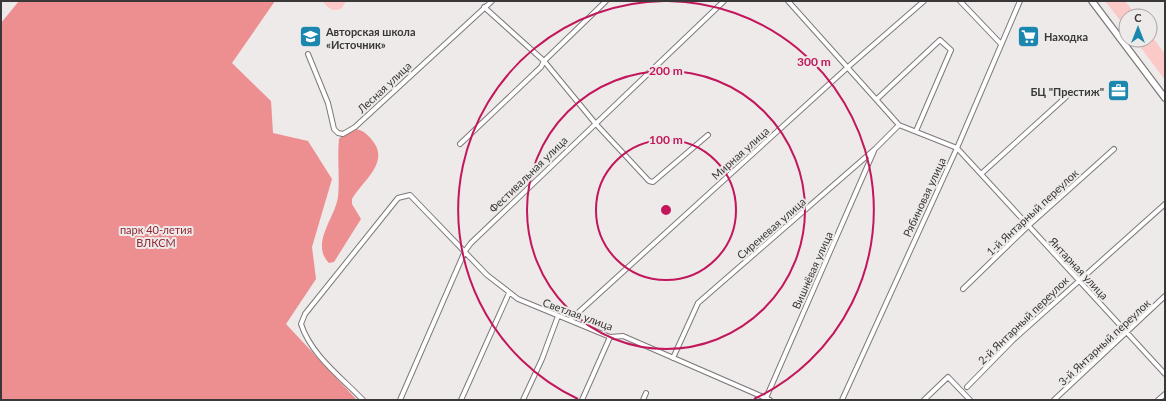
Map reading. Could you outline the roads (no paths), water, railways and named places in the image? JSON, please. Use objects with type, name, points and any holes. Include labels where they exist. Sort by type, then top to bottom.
[{"type":"main road","points":[[1092,1],[1165,98]]},
{"type":"street","name":"Лесная улица","points":[[308,54],[328,103],[334,129],[340,134],[355,127],[492,1]]},
{"type":"street","points":[[460,144],[541,67],[544,61],[606,1]]},
{"type":"street","name":"Фестивальная улица","points":[[400,400],[465,251],[478,235],[595,122],[724,1]]},
{"type":"street","points":[[788,1],[900,125],[957,148]]},
{"type":"street","name":"Мирная улица","points":[[570,320],[848,67],[924,1]]},
{"type":"street","points":[[960,1],[1001,44]]},
{"type":"street","name":"Рябиновая улица","points":[[842,400],[957,148],[1020,1]]},
{"type":"street","points":[[484,7],[544,61],[595,122],[649,181],[653,182],[708,135]]},
{"type":"street","points":[[877,100],[940,40],[951,50],[916,131]]},
{"type":"street","points":[[980,174],[1066,97]]},
{"type":"street","name":"Сиреневая улица","points":[[673,358],[698,303],[875,149],[900,125]]},
{"type":"street","name":"Янтарная улица","points":[[957,148],[1165,374]]},
{"type":"street","name":"Вишнёвая улица","points":[[768,399],[875,149]]},
{"type":"street","name":"1-й Янтарный переулок","points":[[964,289],[1028,226],[1114,149]]},
{"type":"street","name":"Светлая улица","points":[[363,400],[318,355],[305,338],[300,324],[305,314],[398,198],[410,195],[487,275],[509,293],[527,304],[610,337],[623,336],[768,399]]},
{"type":"street","name":"2-й Янтарный переулок","points":[[967,387],[1013,340],[1164,204]]},
{"type":"street","points":[[461,400],[509,293]]},
{"type":"street","name":"3-й Янтарный переулок","points":[[1054,400],[1165,296]]},
{"type":"street","points":[[523,400],[542,359],[558,316]]},
{"type":"street","points":[[582,400],[610,337]]},
{"type":"street","points":[[924,400],[948,376],[970,400]]},
{"type":"street","points":[[643,400],[646,393]]},
{"type":"street","points":[[1158,400],[1165,394]]},
{"type":"place","name":"Находка","points":[[1028,36]]},
{"type":"place","name":"Авторская школа «Источник»","points":[[310,37]]},
{"type":"place","name":"БЦ \"Престиж\"","points":[[1119,91]]},
{"type":"park label","name":"парк 40-летия ВЛКСМ","points":[[156,235]]}]
